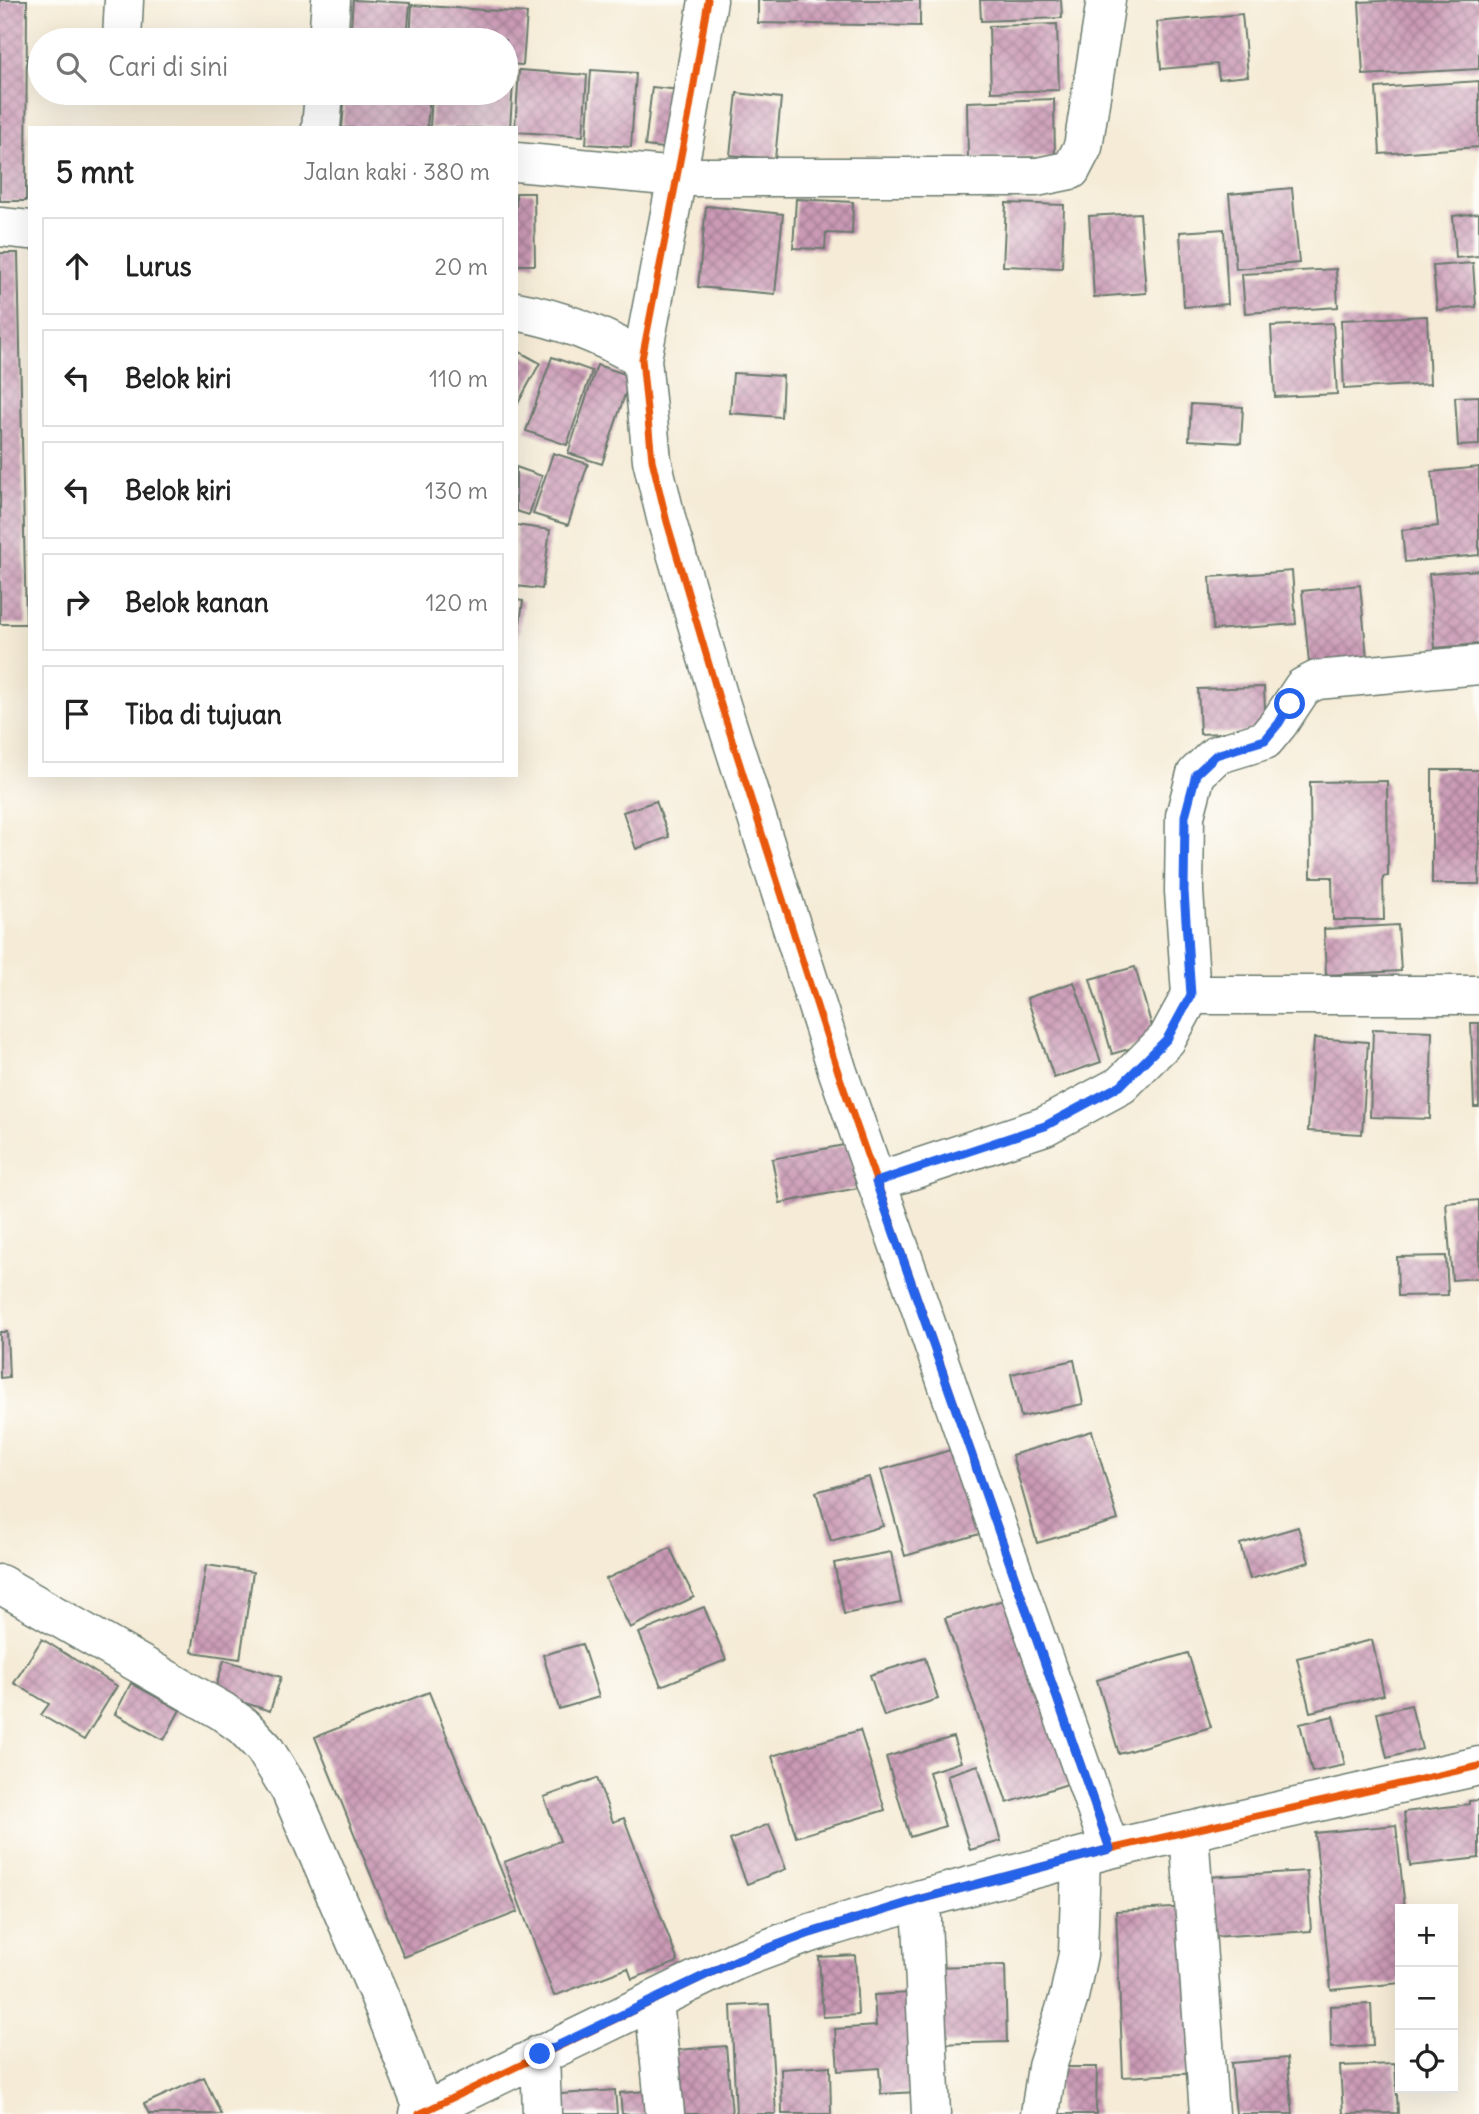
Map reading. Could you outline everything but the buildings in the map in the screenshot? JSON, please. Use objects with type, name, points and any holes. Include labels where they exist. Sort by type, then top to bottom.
[{"type":"street","points":[[123,28],[124,0]]},
{"type":"street","points":[[329,28],[331,0]]},
{"type":"street","points":[[708,0],[642,359],[652,460],[667,522],[721,705],[838,1072],[1095,1853],[1069,1997],[1047,2067],[1040,2114]]},
{"type":"street","points":[[518,162],[677,177],[1037,177],[1071,170],[1083,147],[1106,0]]},
{"type":"street","points":[[321,126],[323,105]]},
{"type":"street","points":[[0,227],[28,230]]},
{"type":"street","points":[[518,311],[541,315],[612,341],[642,359]]},
{"type":"street","points":[[876,1182],[1045,1126],[1121,1085],[1167,1039],[1191,995],[1184,891],[1185,816],[1196,774],[1207,762],[1216,755],[1265,740],[1303,687],[1317,680],[1479,665]]},
{"type":"street","points":[[1191,995],[1479,995]]},
{"type":"street","points":[[0,1584],[222,1711],[243,1726],[264,1748],[290,1790],[379,1994],[421,2113],[748,1955],[807,1934],[921,1899],[1095,1853],[1479,1766]]},
{"type":"street","points":[[1189,1831],[1209,2114]]},
{"type":"street","points":[[921,1899],[931,2114]]},
{"type":"street","points":[[654,2000],[665,2114]]},
{"type":"street","points":[[540,2054],[542,2114]]},
{"type":"cycle path","points":[[708,0],[642,359],[652,460],[667,522],[721,705],[838,1072],[1110,1849]]},
{"type":"cycle path","points":[[419,2114],[737,1960],[807,1934],[921,1899],[1110,1849],[1479,1766]]},
{"type":"route","points":[[540,2054],[737,1960],[807,1934],[921,1899],[1110,1849],[876,1182],[1045,1126],[1121,1085],[1167,1039],[1191,995],[1184,891],[1185,816],[1196,774],[1216,755],[1265,740],[1290,704]]}]
